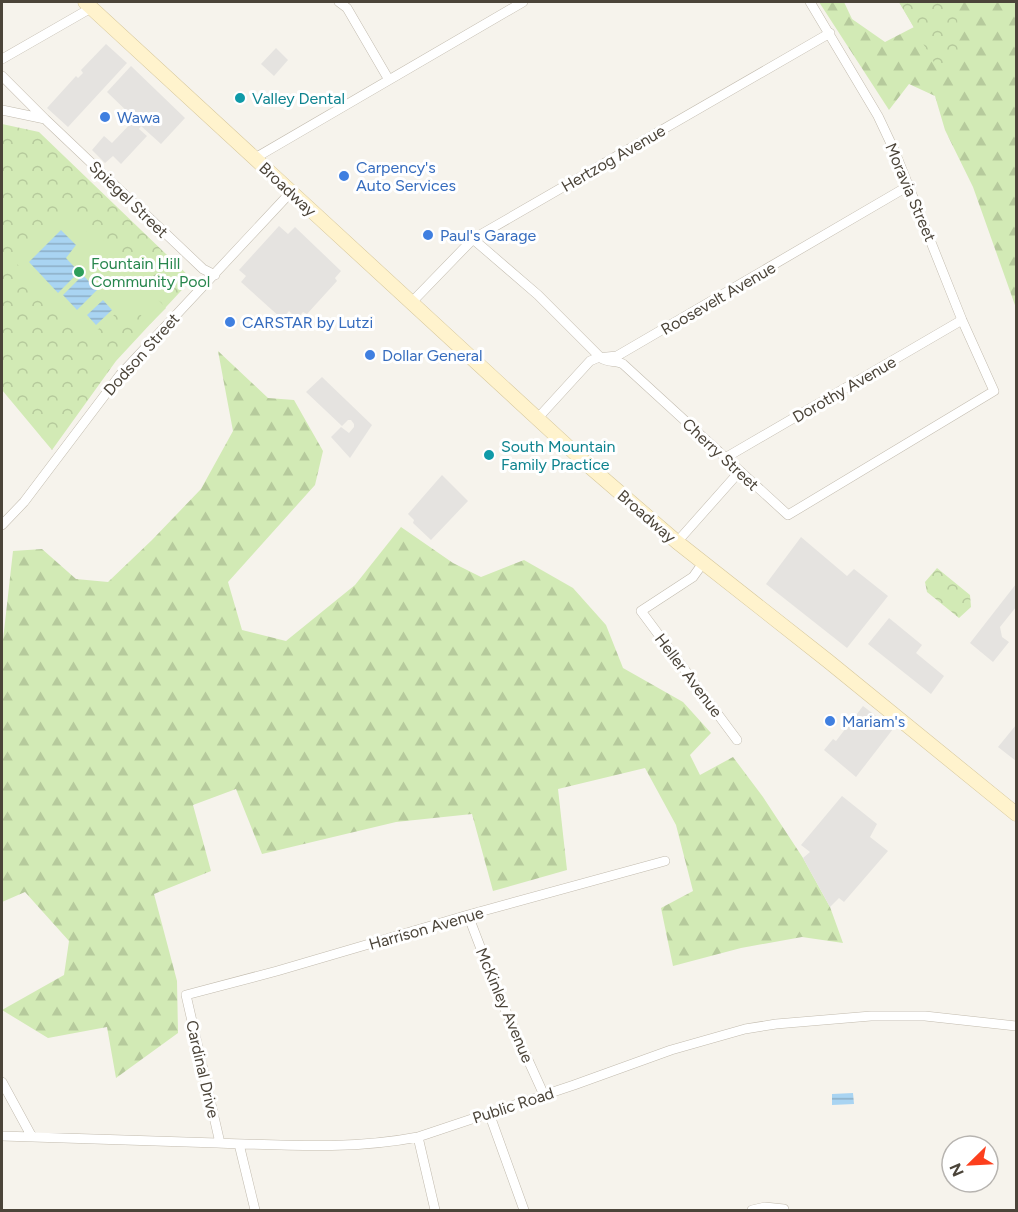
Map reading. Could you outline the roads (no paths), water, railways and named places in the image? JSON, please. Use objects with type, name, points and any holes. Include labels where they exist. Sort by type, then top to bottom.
[{"type":"main road","name":"Broadway","points":[[88,4],[411,303],[677,542],[1017,814]]},
{"type":"street","points":[[339,2],[347,8],[389,80]]},
{"type":"street","points":[[255,158],[523,2]]},
{"type":"street","name":"Moravia Street","points":[[810,2],[878,116],[910,185],[962,320],[994,391]]},
{"type":"street","points":[[2,59],[88,4]]},
{"type":"street","name":"Hertzog Avenue","points":[[411,303],[473,239],[830,33]]},
{"type":"street","name":"Spiegel Street","points":[[2,76],[203,269],[215,275]]},
{"type":"street","points":[[2,110],[45,119]]},
{"type":"street","name":"Roosevelt Avenue","points":[[537,418],[590,361],[617,356],[910,185]]},
{"type":"street","name":"Dodson Street","points":[[2,525],[36,487],[120,375],[291,192]]},
{"type":"street","name":"Cherry Street","points":[[473,239],[538,295],[601,358],[623,364],[788,515],[994,391]]},
{"type":"street","name":"Dorothy Avenue","points":[[725,458],[962,320]]},
{"type":"street","points":[[677,542],[740,471]]},
{"type":"street","name":"Heller Avenue","points":[[704,563],[693,577],[641,611],[737,740]]},
{"type":"street","name":"Harrison Avenue","points":[[186,995],[665,861]]},
{"type":"street","name":"McKinley Avenue","points":[[468,915],[499,996],[544,1095]]},
{"type":"street","name":"Cardinal Drive","points":[[186,995],[220,1143]]},
{"type":"street","name":"Public Road","points":[[2,1136],[239,1144],[368,1144],[418,1137],[671,1050],[746,1029],[776,1024],[871,1016],[925,1016],[1017,1026]]},
{"type":"street","points":[[2,1082],[32,1137]]},
{"type":"street","points":[[489,1113],[524,1210]]},
{"type":"street","points":[[418,1137],[435,1210]]},
{"type":"street","points":[[239,1144],[255,1210]]},
{"type":"street","points":[[752,1210],[784,1209]]},
{"type":"water","points":[[61,230],[76,245],[66,258],[79,272],[58,293],[29,262]]},
{"type":"water","points":[[83,275],[97,290],[77,310],[63,295]]},
{"type":"water","points":[[103,300],[112,310],[96,325],[87,315]]},
{"type":"water","points":[[853,1093],[854,1104],[832,1105],[832,1094]]},
{"type":"place","name":"Valley Dental","points":[[240,98]]},
{"type":"place","name":"Wawa","points":[[105,117]]},
{"type":"place","name":"Carpency's Auto Services","points":[[344,176]]},
{"type":"place","name":"Paul's Garage","points":[[428,235]]},
{"type":"place","name":"Fountain Hill Community Pool","points":[[79,272]]},
{"type":"place","name":"CARSTAR by Lutzi","points":[[230,322]]},
{"type":"place","name":"Dollar General","points":[[370,355]]},
{"type":"place","name":"South Mountain Family Practice","points":[[489,455]]},
{"type":"place","name":"Mariam's","points":[[830,721]]}]
